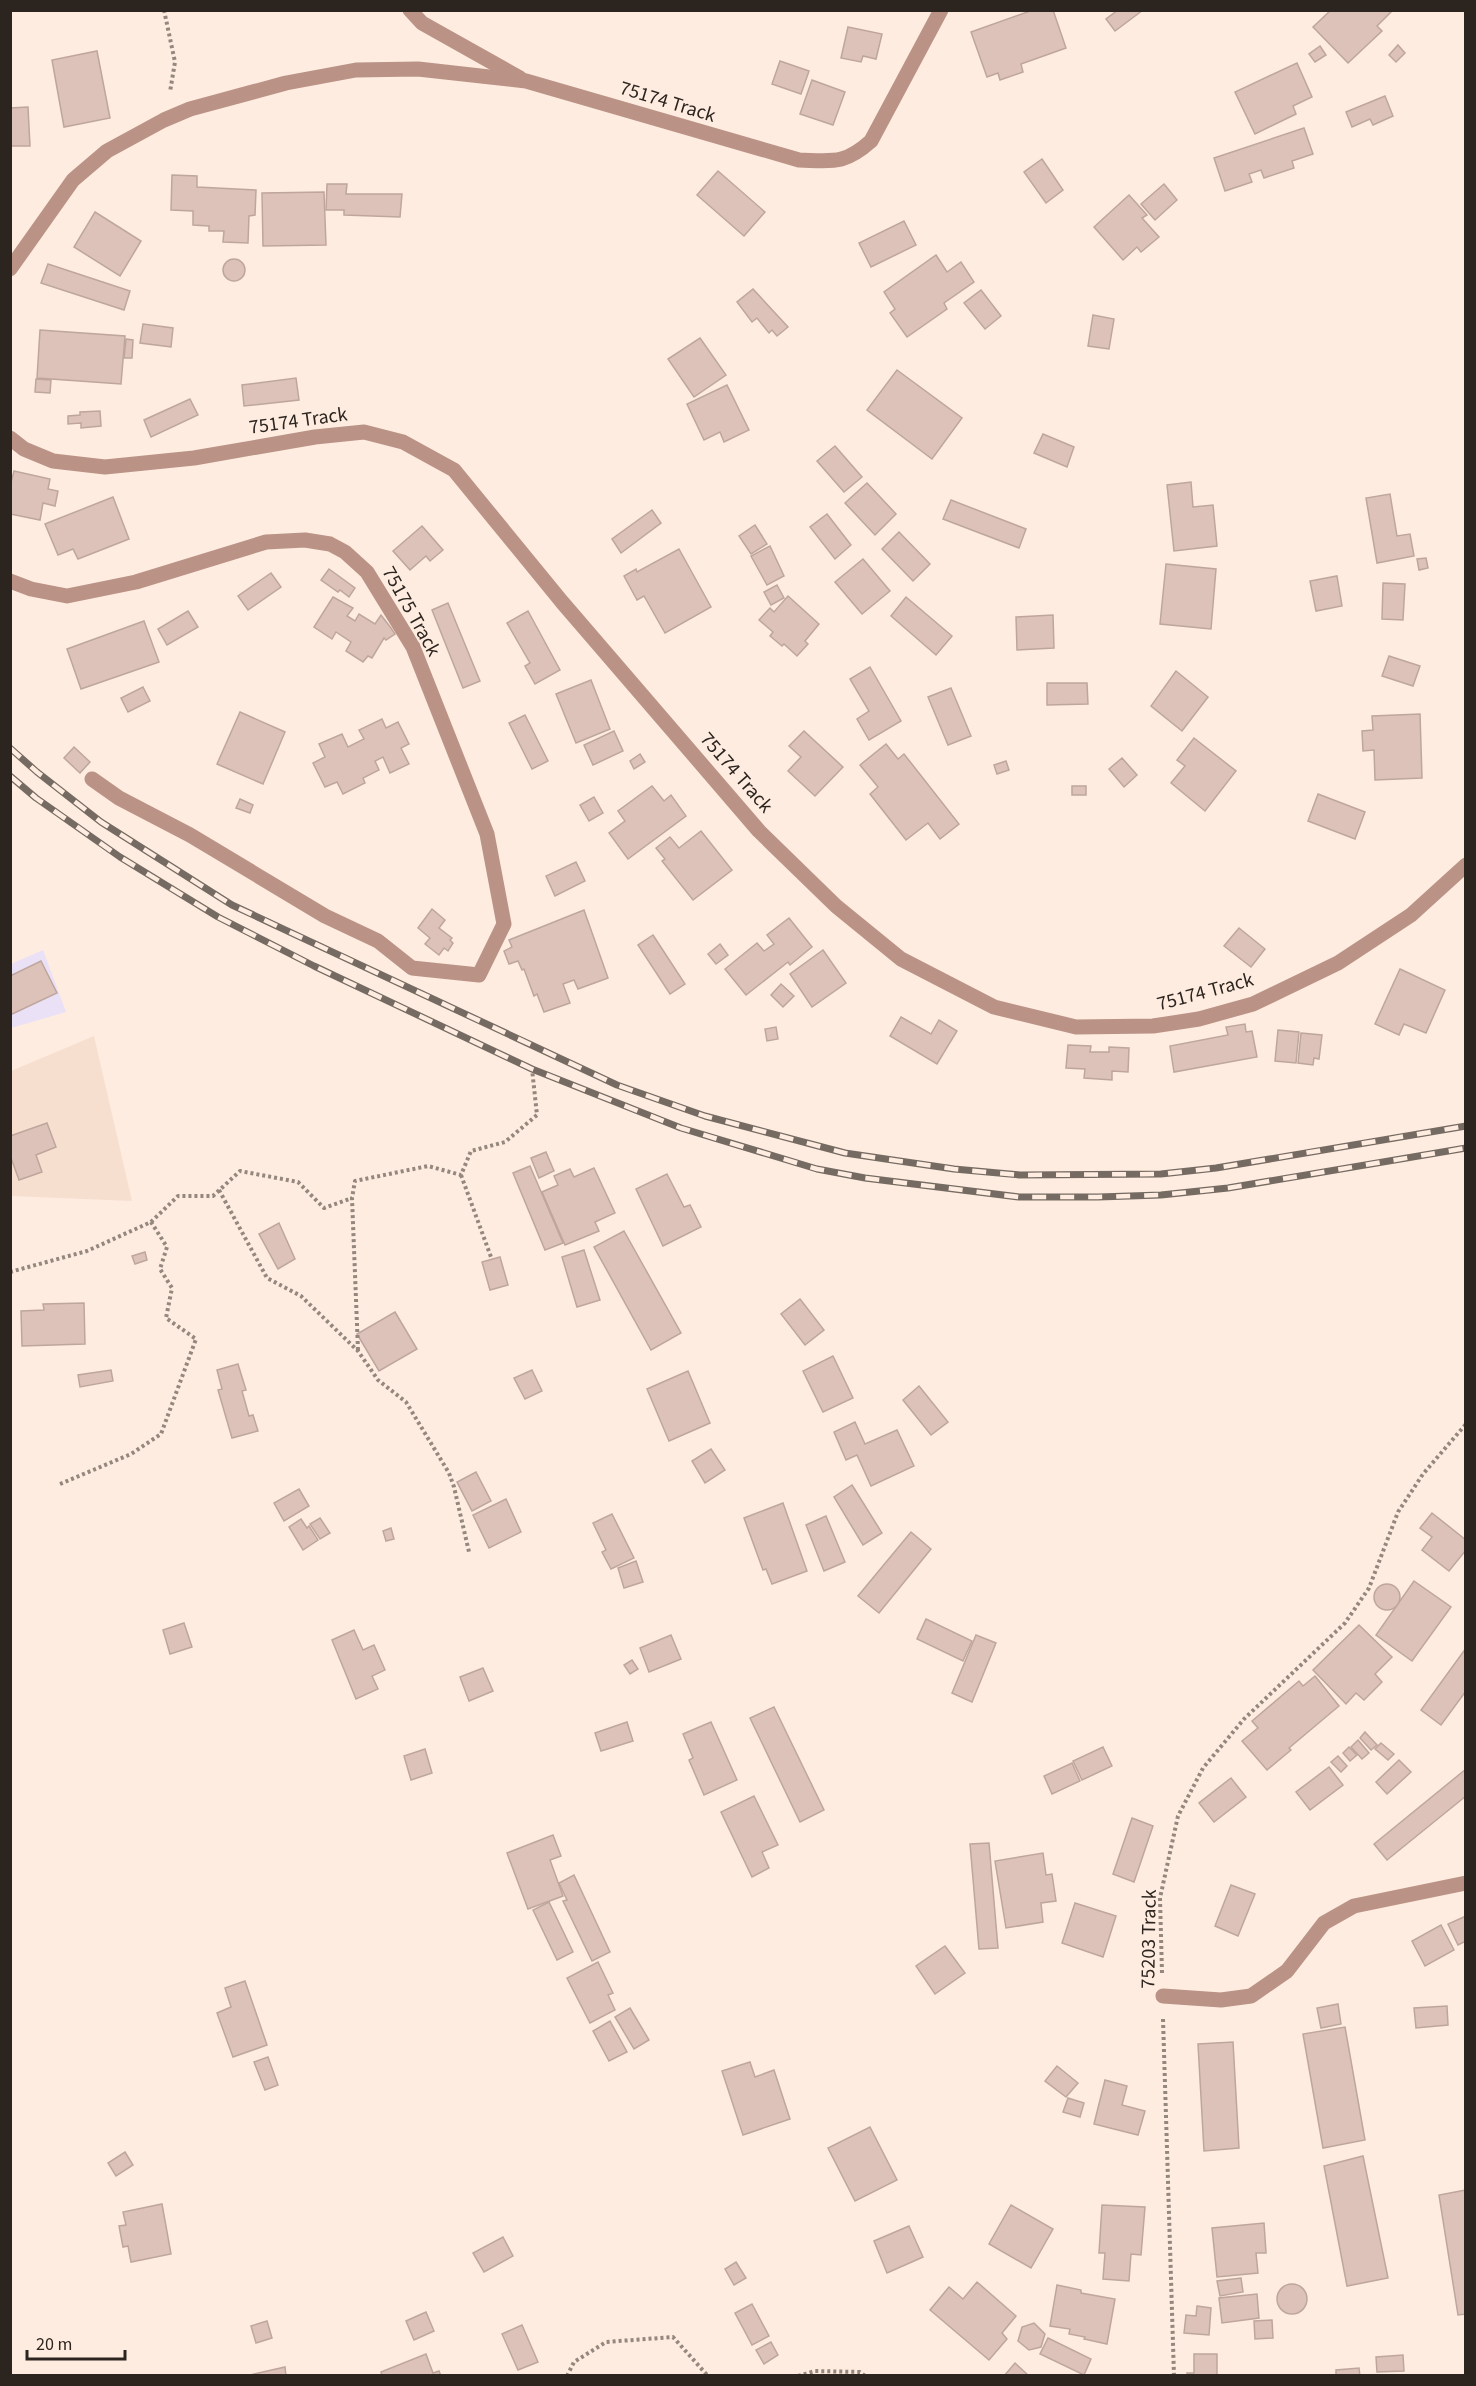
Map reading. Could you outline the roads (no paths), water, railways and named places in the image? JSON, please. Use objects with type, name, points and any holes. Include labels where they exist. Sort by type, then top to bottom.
[{"type":"street","points":[[410,10],[422,23],[526,81]]},
{"type":"street","name":"75174 Track","points":[[10,269],[73,180],[107,151],[164,120],[190,109],[286,83],[356,70],[418,69],[526,81],[799,160],[841,161],[858,153],[871,141],[941,10]]},
{"type":"street","name":"75174 Track","points":[[10,438],[24,449],[53,461],[105,467],[194,458],[315,437],[364,432],[404,442],[454,470],[562,602],[759,831],[836,906],[901,959],[993,1007],[1076,1027],[1120,1027],[1153,1026],[1199,1019],[1253,1004],[1338,963],[1402,921],[1466,865]]},
{"type":"street","name":"75175 Track","points":[[10,581],[32,590],[67,596],[136,582],[266,542],[306,540],[330,544],[345,552],[367,572],[413,647],[487,834],[504,924],[479,975],[412,968],[378,941],[325,916],[190,835],[119,798],[92,779]]},
{"type":"street","points":[[1162,1996],[1221,2001],[1251,1996],[1287,1971],[1324,1923],[1341,1911],[1354,1906],[1466,1882]]},
{"type":"railway","points":[[10,748],[101,822],[232,905],[617,1085],[705,1116],[845,1153],[954,1169],[1020,1175],[1161,1174],[1216,1168],[1466,1126]]},
{"type":"railway","points":[[10,776],[36,798],[120,857],[218,917],[314,966],[532,1069],[681,1128],[817,1169],[865,1178],[1019,1197],[1161,1195],[1228,1188],[1466,1148]]}]
